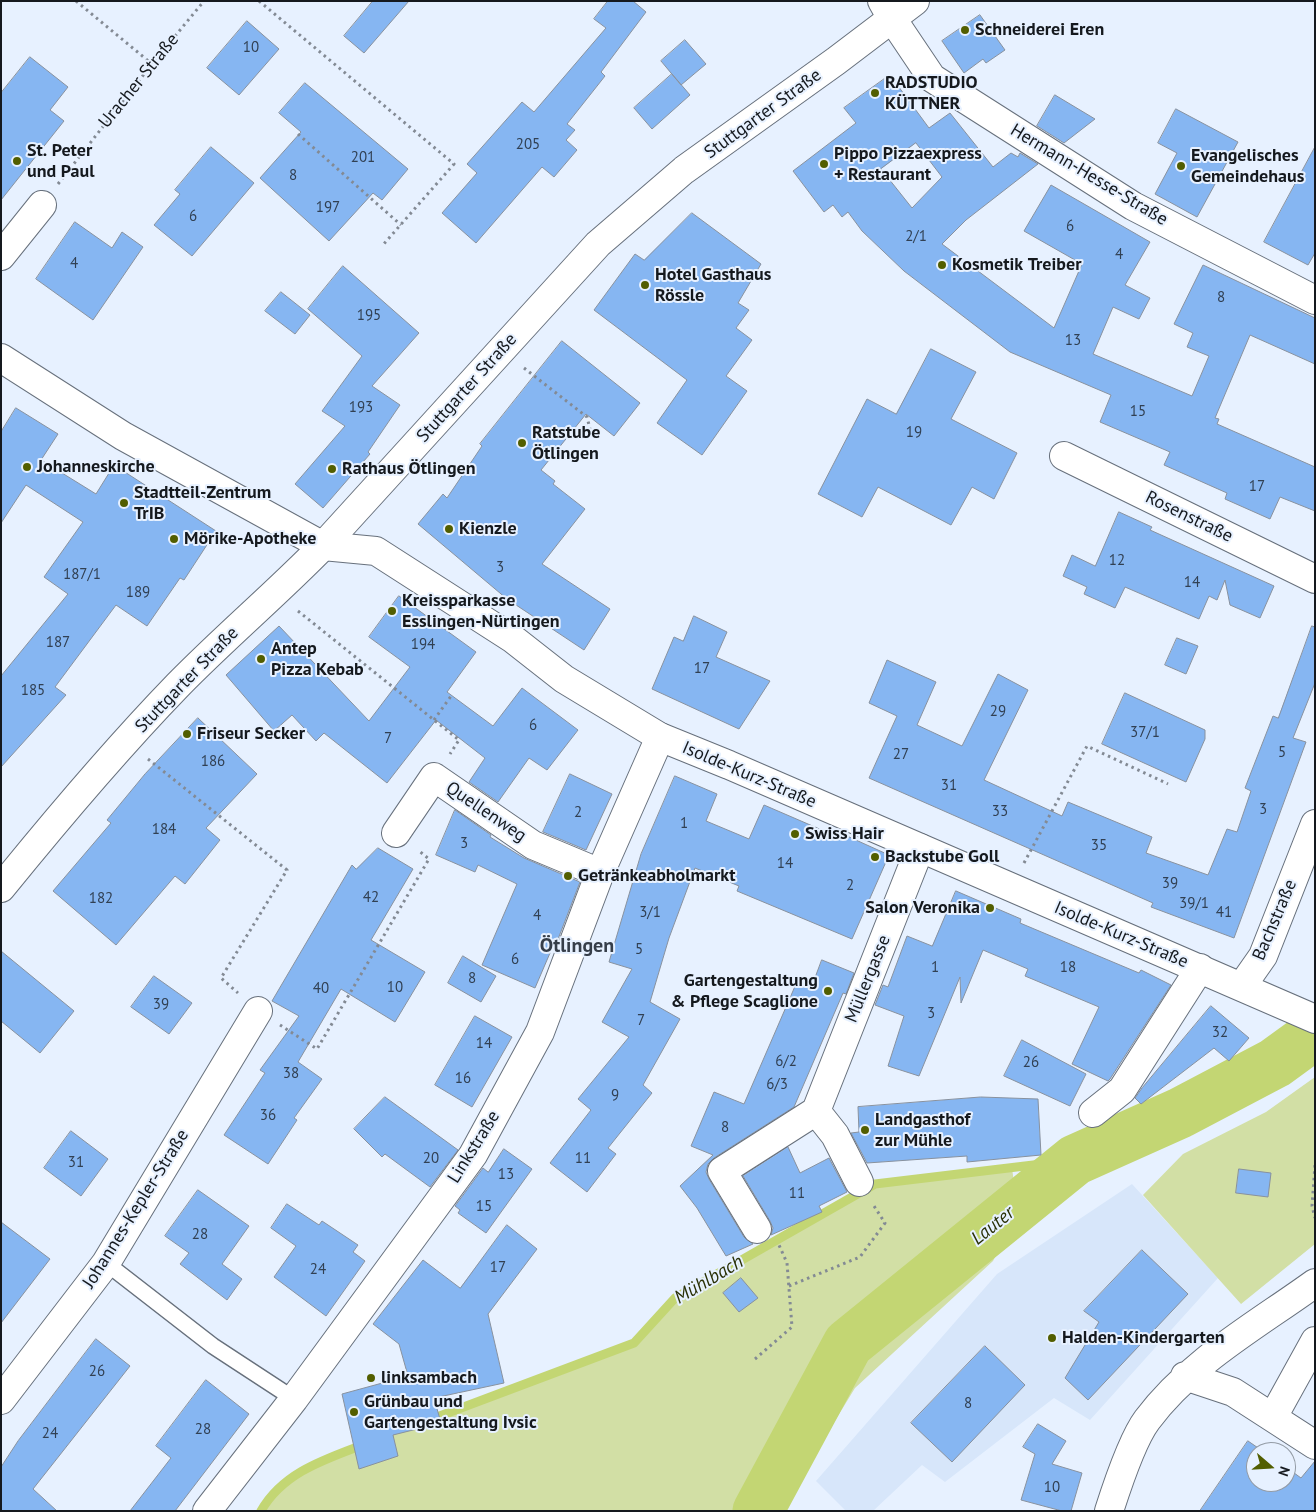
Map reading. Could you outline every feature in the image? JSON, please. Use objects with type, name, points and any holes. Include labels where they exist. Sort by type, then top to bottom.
[{"type":"street","name":"Stuttgarter Straße","points":[[1,888],[126,742],[178,685],[323,546],[598,244],[684,170],[836,61],[886,9],[914,1]]},
{"type":"street","name":"Hermann-Hesse-Straße","points":[[886,9],[932,78],[1133,206],[1315,300]]},
{"type":"street","points":[[1,256],[42,205]]},
{"type":"street","points":[[1,358],[123,436],[323,546]]},
{"type":"street","name":"Rosenstraße","points":[[1064,456],[1315,579]]},
{"type":"street","name":"Isolde-Kurz-Straße","points":[[323,546],[376,551],[513,639],[564,679],[660,737],[1315,1019]]},
{"type":"street","name":"Linkstraße","points":[[207,1511],[294,1400],[473,1155],[540,1032],[600,873],[660,737]]},
{"type":"street","name":"Quellenweg","points":[[396,833],[434,778],[533,845],[600,873]]},
{"type":"street","name":"Bachstraße","points":[[1242,986],[1263,956],[1315,824]]},
{"type":"street","name":"Müllergasse","points":[[816,1110],[920,848]]},
{"type":"street","name":"Isolde-Kurz-Straße","points":[[1093,1113],[1122,1090],[1200,968]]},
{"type":"street","name":"Johannes-Kepler-Straße","points":[[1,1400],[106,1263],[258,1011]]},
{"type":"street","points":[[757,1229],[722,1171],[816,1110],[835,1135],[865,1192]]},
{"type":"street","points":[[1109,1511],[1119,1480],[1146,1421],[1186,1376],[1315,1283]]},
{"type":"street","points":[[1273,1417],[1315,1341]]},
{"type":"street","points":[[1186,1376],[1233,1392],[1315,1445]]},
{"type":"lane","points":[[106,1263],[213,1346],[294,1400]]},
{"type":"path","points":[[76,1],[152,64]]},
{"type":"path","name":"Uracher Straße","points":[[42,205],[152,64],[204,1]]},
{"type":"path","points":[[259,1],[454,164],[382,246]]},
{"type":"path","points":[[298,134],[401,225]]},
{"type":"path","points":[[502,350],[587,417],[590,429]]},
{"type":"path","points":[[276,593],[459,740],[434,778]]},
{"type":"path","points":[[434,720],[451,696]]},
{"type":"path","points":[[126,742],[287,870],[221,978],[258,1011],[317,1049],[429,859],[396,833]]},
{"type":"path","points":[[1011,887],[1087,746],[1168,784]]},
{"type":"path","points":[[1315,1165],[1312,1206],[1315,1218]]},
{"type":"path","points":[[789,1286],[860,1257],[885,1223],[865,1192]]},
{"type":"path","points":[[754,1359],[792,1327],[788,1264],[782,1253]]},
{"type":"shaded area","name":"Halden-Kindergarten","points":[[1132,1184],[1218,1278],[1090,1420],[1054,1398],[945,1482],[922,1465],[873,1511],[846,1511],[816,1481],[997,1274]]},
{"type":"green space","points":[[1315,1077],[1315,1244],[1241,1304],[1143,1195],[1183,1154],[1266,1112]]},
{"type":"green space","points":[[1012,1168],[1014,1183],[1036,1177],[993,1261],[855,1388],[780,1511],[261,1511],[269,1496],[307,1466],[634,1343],[675,1298],[875,1184]]},
{"type":"building","points":[[373,1],[409,1],[364,53],[344,36]]},
{"type":"building","points":[[608,1],[633,1],[646,12],[601,72],[605,76],[567,124],[575,130],[566,140],[577,150],[554,177],[542,167],[476,243],[442,213],[477,173],[467,164],[522,102],[534,112],[606,28],[594,19]]},
{"type":"building","points":[[980,15],[1005,50],[986,63],[983,59],[964,73],[942,41]]},
{"type":"building","points":[[247,21],[279,49],[239,95],[207,68]]},
{"type":"building","points":[[685,40],[706,64],[681,85],[661,61]]},
{"type":"building","name":"St. Peter und Paul","points":[[30,57],[68,87],[50,110],[64,121],[1,200],[1,93]]},
{"type":"building","points":[[672,74],[690,95],[652,129],[634,108]]},
{"type":"building","points":[[890,75],[929,128],[950,113],[993,167],[1011,153],[1018,157],[1020,153],[1038,164],[966,220],[942,244],[1054,328],[1082,264],[1024,231],[1051,185],[1150,242],[1125,285],[1150,298],[1139,319],[1113,307],[1093,354],[1192,396],[1209,356],[1187,347],[1193,333],[1174,324],[1203,265],[1315,318],[1315,364],[1250,335],[1215,418],[1219,419],[1217,424],[1315,467],[1315,511],[1280,497],[1270,519],[1225,499],[1227,493],[1164,465],[1170,452],[1100,422],[1111,395],[1010,352],[904,271],[862,231],[848,212],[842,217],[833,205],[824,212],[793,171],[856,123],[844,108]],"holes":[[[916,143],[942,177],[912,208],[881,169]]]},
{"type":"building","points":[[305,83],[408,169],[382,200],[373,193],[329,241],[260,178],[301,132],[279,113]]},
{"type":"building","points":[[1055,95],[1095,119],[1064,143],[1037,126]]},
{"type":"building","points":[[1176,109],[1238,142],[1197,217],[1155,194],[1177,153],[1158,143]]},
{"type":"building","points":[[211,147],[254,183],[192,256],[154,225],[180,194],[175,190]]},
{"type":"building","points":[[1315,147],[1315,253],[1308,265],[1264,242]]},
{"type":"building","points":[[692,213],[761,264],[738,303],[749,310],[736,328],[752,340],[726,376],[747,391],[702,455],[657,423],[687,380],[594,310],[635,254],[644,260]]},
{"type":"building","points":[[75,222],[112,248],[122,232],[143,247],[93,320],[36,279]]},
{"type":"building","points":[[343,266],[419,333],[372,386],[400,405],[368,452],[370,454],[323,508],[295,484],[345,426],[322,411],[362,356],[308,309]]},
{"type":"building","points":[[281,292],[310,315],[295,334],[265,311]]},
{"type":"building","points":[[562,341],[640,403],[614,436],[586,414],[541,470],[555,481],[553,484],[585,509],[542,564],[610,609],[584,650],[507,599],[418,524],[443,494],[447,498],[482,446],[480,444]]},
{"type":"building","points":[[931,349],[976,372],[951,419],[1017,453],[994,499],[972,487],[951,525],[878,487],[862,517],[818,494],[867,399],[896,414]]},
{"type":"building","points":[[16,408],[58,434],[41,460],[96,494],[114,465],[216,531],[184,580],[180,578],[147,626],[116,605],[55,687],[66,695],[1,767],[1,676],[68,594],[44,577],[83,522],[26,485],[1,523],[1,432]]},
{"type":"building","points":[[1119,512],[1152,527],[1150,530],[1274,586],[1260,618],[1230,605],[1225,580],[1217,600],[1209,596],[1199,619],[1125,587],[1115,608],[1084,594],[1087,587],[1063,576],[1072,555],[1095,566]]},
{"type":"building","points":[[399,596],[476,652],[447,692],[493,726],[522,688],[578,730],[547,770],[529,758],[498,802],[469,782],[485,758],[436,720],[387,783],[324,733],[316,741],[292,715],[274,731],[226,675],[279,626],[369,721],[410,667],[369,637]]},
{"type":"building","points":[[694,616],[727,632],[716,657],[770,681],[739,729],[652,689],[674,637],[683,641]]},
{"type":"building","points":[[1312,626],[1315,627],[1315,683],[1293,738],[1306,742],[1234,938],[1151,907],[1153,903],[869,778],[897,716],[869,703],[887,660],[936,682],[917,725],[962,746],[998,674],[1028,690],[984,780],[1062,816],[1068,802],[1152,837],[1146,853],[1208,875],[1227,829],[1237,832],[1251,791],[1245,788],[1273,716],[1278,718]]},
{"type":"building","points":[[1177,638],[1198,646],[1186,674],[1165,665]]},
{"type":"building","points":[[1125,693],[1205,730],[1205,739],[1186,782],[1102,744]]},
{"type":"building","points":[[198,718],[257,774],[206,828],[220,840],[185,884],[175,876],[116,945],[53,891],[111,823],[107,820],[145,774]]},
{"type":"building","points":[[570,774],[612,794],[586,850],[543,832]]},
{"type":"building","points":[[675,776],[717,794],[706,821],[749,839],[764,805],[845,840],[847,836],[889,855],[852,939],[737,891],[739,886],[695,868],[669,938],[650,1002],[680,1019],[643,1085],[652,1093],[608,1148],[616,1154],[587,1192],[550,1163],[591,1110],[578,1099],[629,1037],[602,1022],[632,969],[609,962],[641,854]]},
{"type":"building","points":[[455,810],[491,835],[490,837],[524,858],[580,882],[555,947],[553,946],[535,988],[482,965],[517,884],[478,865],[475,872],[436,855]]},
{"type":"building","points":[[378,848],[413,869],[371,940],[425,972],[395,1022],[341,989],[298,1062],[322,1079],[294,1118],[297,1120],[268,1164],[224,1135],[265,1073],[260,1070],[299,1016],[272,1001],[352,865],[356,869]]},
{"type":"building","points":[[956,891],[1021,919],[1020,923],[1139,973],[1141,970],[1171,985],[1108,1081],[1072,1064],[1099,1007],[1025,976],[1028,969],[983,950],[961,1003],[960,977],[919,1076],[888,1066],[904,1016],[875,1005],[883,985],[888,987],[907,936],[932,946]]},
{"type":"building","points":[[1,951],[74,1011],[40,1053],[1,1021]]},
{"type":"building","points":[[463,956],[496,976],[481,1002],[448,983]]},
{"type":"building","points":[[822,960],[854,973],[846,994],[843,993],[794,1107],[714,1158],[708,1164],[706,1172],[709,1179],[744,1237],[753,1244],[726,1256],[697,1208],[680,1186],[713,1155],[691,1146],[714,1092],[744,1104],[799,977],[813,982]]},
{"type":"building","points":[[154,976],[192,1003],[169,1034],[131,1007]]},
{"type":"building","points":[[1211,1006],[1249,1038],[1229,1061],[1214,1048],[1141,1104],[1135,1098],[1142,1088]]},
{"type":"building","points":[[475,1016],[512,1037],[472,1107],[435,1085]]},
{"type":"building","points":[[1022,1040],[1086,1074],[1070,1106],[1004,1076]]},
{"type":"building","points":[[385,1097],[458,1150],[430,1187],[385,1154],[382,1157],[354,1129]]},
{"type":"building","points":[[981,1097],[1038,1099],[1041,1155],[967,1162],[967,1156],[867,1163],[851,1133],[859,1132],[858,1107]]},
{"type":"building","points":[[71,1131],[108,1159],[81,1196],[44,1168]]},
{"type":"building","points":[[788,1147],[800,1173],[829,1158],[847,1192],[819,1206],[822,1212],[771,1235],[773,1228],[770,1221],[743,1176]]},
{"type":"building","points":[[504,1149],[532,1169],[486,1233],[458,1213],[460,1210],[455,1206],[483,1168],[488,1172]]},
{"type":"building","points":[[1239,1169],[1271,1173],[1268,1197],[1236,1193]]},
{"type":"building","points":[[198,1190],[249,1226],[222,1264],[242,1279],[227,1300],[180,1264],[189,1253],[165,1236]]},
{"type":"building","points":[[287,1204],[319,1225],[322,1221],[358,1245],[353,1252],[365,1261],[326,1316],[274,1277],[296,1246],[271,1228]]},
{"type":"building","points":[[1,1222],[50,1259],[1,1323]]},
{"type":"building","points":[[507,1225],[537,1249],[488,1314],[504,1383],[434,1398],[441,1423],[393,1435],[398,1456],[359,1469],[342,1394],[408,1376],[399,1344],[373,1324],[423,1260],[460,1288]]},
{"type":"building","points":[[1142,1250],[1188,1294],[1088,1400],[1065,1378],[1099,1322],[1084,1311]]},
{"type":"building","points":[[741,1278],[758,1298],[739,1312],[723,1293]]},
{"type":"building","points":[[96,1339],[130,1366],[33,1489],[57,1511],[1,1511],[1,1467],[18,1441]]},
{"type":"building","points":[[985,1346],[1025,1385],[952,1462],[911,1423]]},
{"type":"building","points":[[206,1380],[249,1414],[175,1511],[130,1511],[171,1458],[156,1446]]},
{"type":"building","points":[[1038,1424],[1066,1441],[1052,1464],[1082,1473],[1071,1511],[1062,1511],[1021,1500],[1035,1454],[1023,1447]]},
{"type":"building","points":[[1246,1444],[1246,1492],[1296,1492],[1296,1474],[1301,1478],[1315,1461],[1315,1511],[1200,1511]]},
{"type":"waterway","name":"Lauter","points":[[758,1511],[848,1344],[1075,1160],[1180,1113],[1275,1063],[1315,1034]]},
{"type":"waterway","name":"Mühlbach","points":[[429,1420],[634,1343],[675,1298],[875,1184],[1075,1160]]},
{"type":"waterway","name":"Mühlbach","points":[[261,1511],[281,1486],[293,1477],[335,1455],[365,1444]]},
{"type":"place","name":"Schneiderei Eren","points":[[965,30]]},
{"type":"place","name":"RADSTUDIO KÜTTNER","points":[[875,93]]},
{"type":"place","name":"St. Peter und Paul","points":[[17,161]]},
{"type":"place","name":"Pippo Pizzaexpress + Restaurant","points":[[824,164]]},
{"type":"place","name":"Evangelisches Gemeindehaus","points":[[1181,166]]},
{"type":"place","name":"Kosmetik Treiber","points":[[942,265]]},
{"type":"place","name":"Hotel Gasthaus Rössle","points":[[645,285]]},
{"type":"place","name":"Ratstube Ötlingen","points":[[522,443]]},
{"type":"place","name":"Johanneskirche","points":[[27,467]]},
{"type":"place","name":"Rathaus Ötlingen","points":[[332,469]]},
{"type":"place","name":"Stadtteil-Zentrum TrIB","points":[[124,503]]},
{"type":"place","name":"Kienzle","points":[[449,529]]},
{"type":"place","name":"Mörike-Apotheke","points":[[174,539]]},
{"type":"place","name":"Kreissparkasse Esslingen-Nürtingen","points":[[392,611]]},
{"type":"place","name":"Antep Pizza Kebab","points":[[261,659]]},
{"type":"place","name":"Friseur Secker","points":[[187,734]]},
{"type":"place","name":"Swiss Hair","points":[[795,834]]},
{"type":"place","name":"Backstube Goll","points":[[875,857]]},
{"type":"place","name":"Getränkeabholmarkt","points":[[568,876]]},
{"type":"place","name":"Salon Veronika","points":[[990,908]]},
{"type":"place","name":"Gartengestaltung & Pflege Scaglione","points":[[828,991]]},
{"type":"place","name":"Landgasthof zur Mühle","points":[[865,1130]]},
{"type":"place","name":"Halden-Kindergarten","points":[[1052,1338]]},
{"type":"place","name":"linksambach","points":[[371,1378]]},
{"type":"place","name":"Grünbau und Gartengestaltung Ivsic","points":[[354,1412]]},
{"type":"district","name":"Ötlingen","points":[[577,946]]}]
